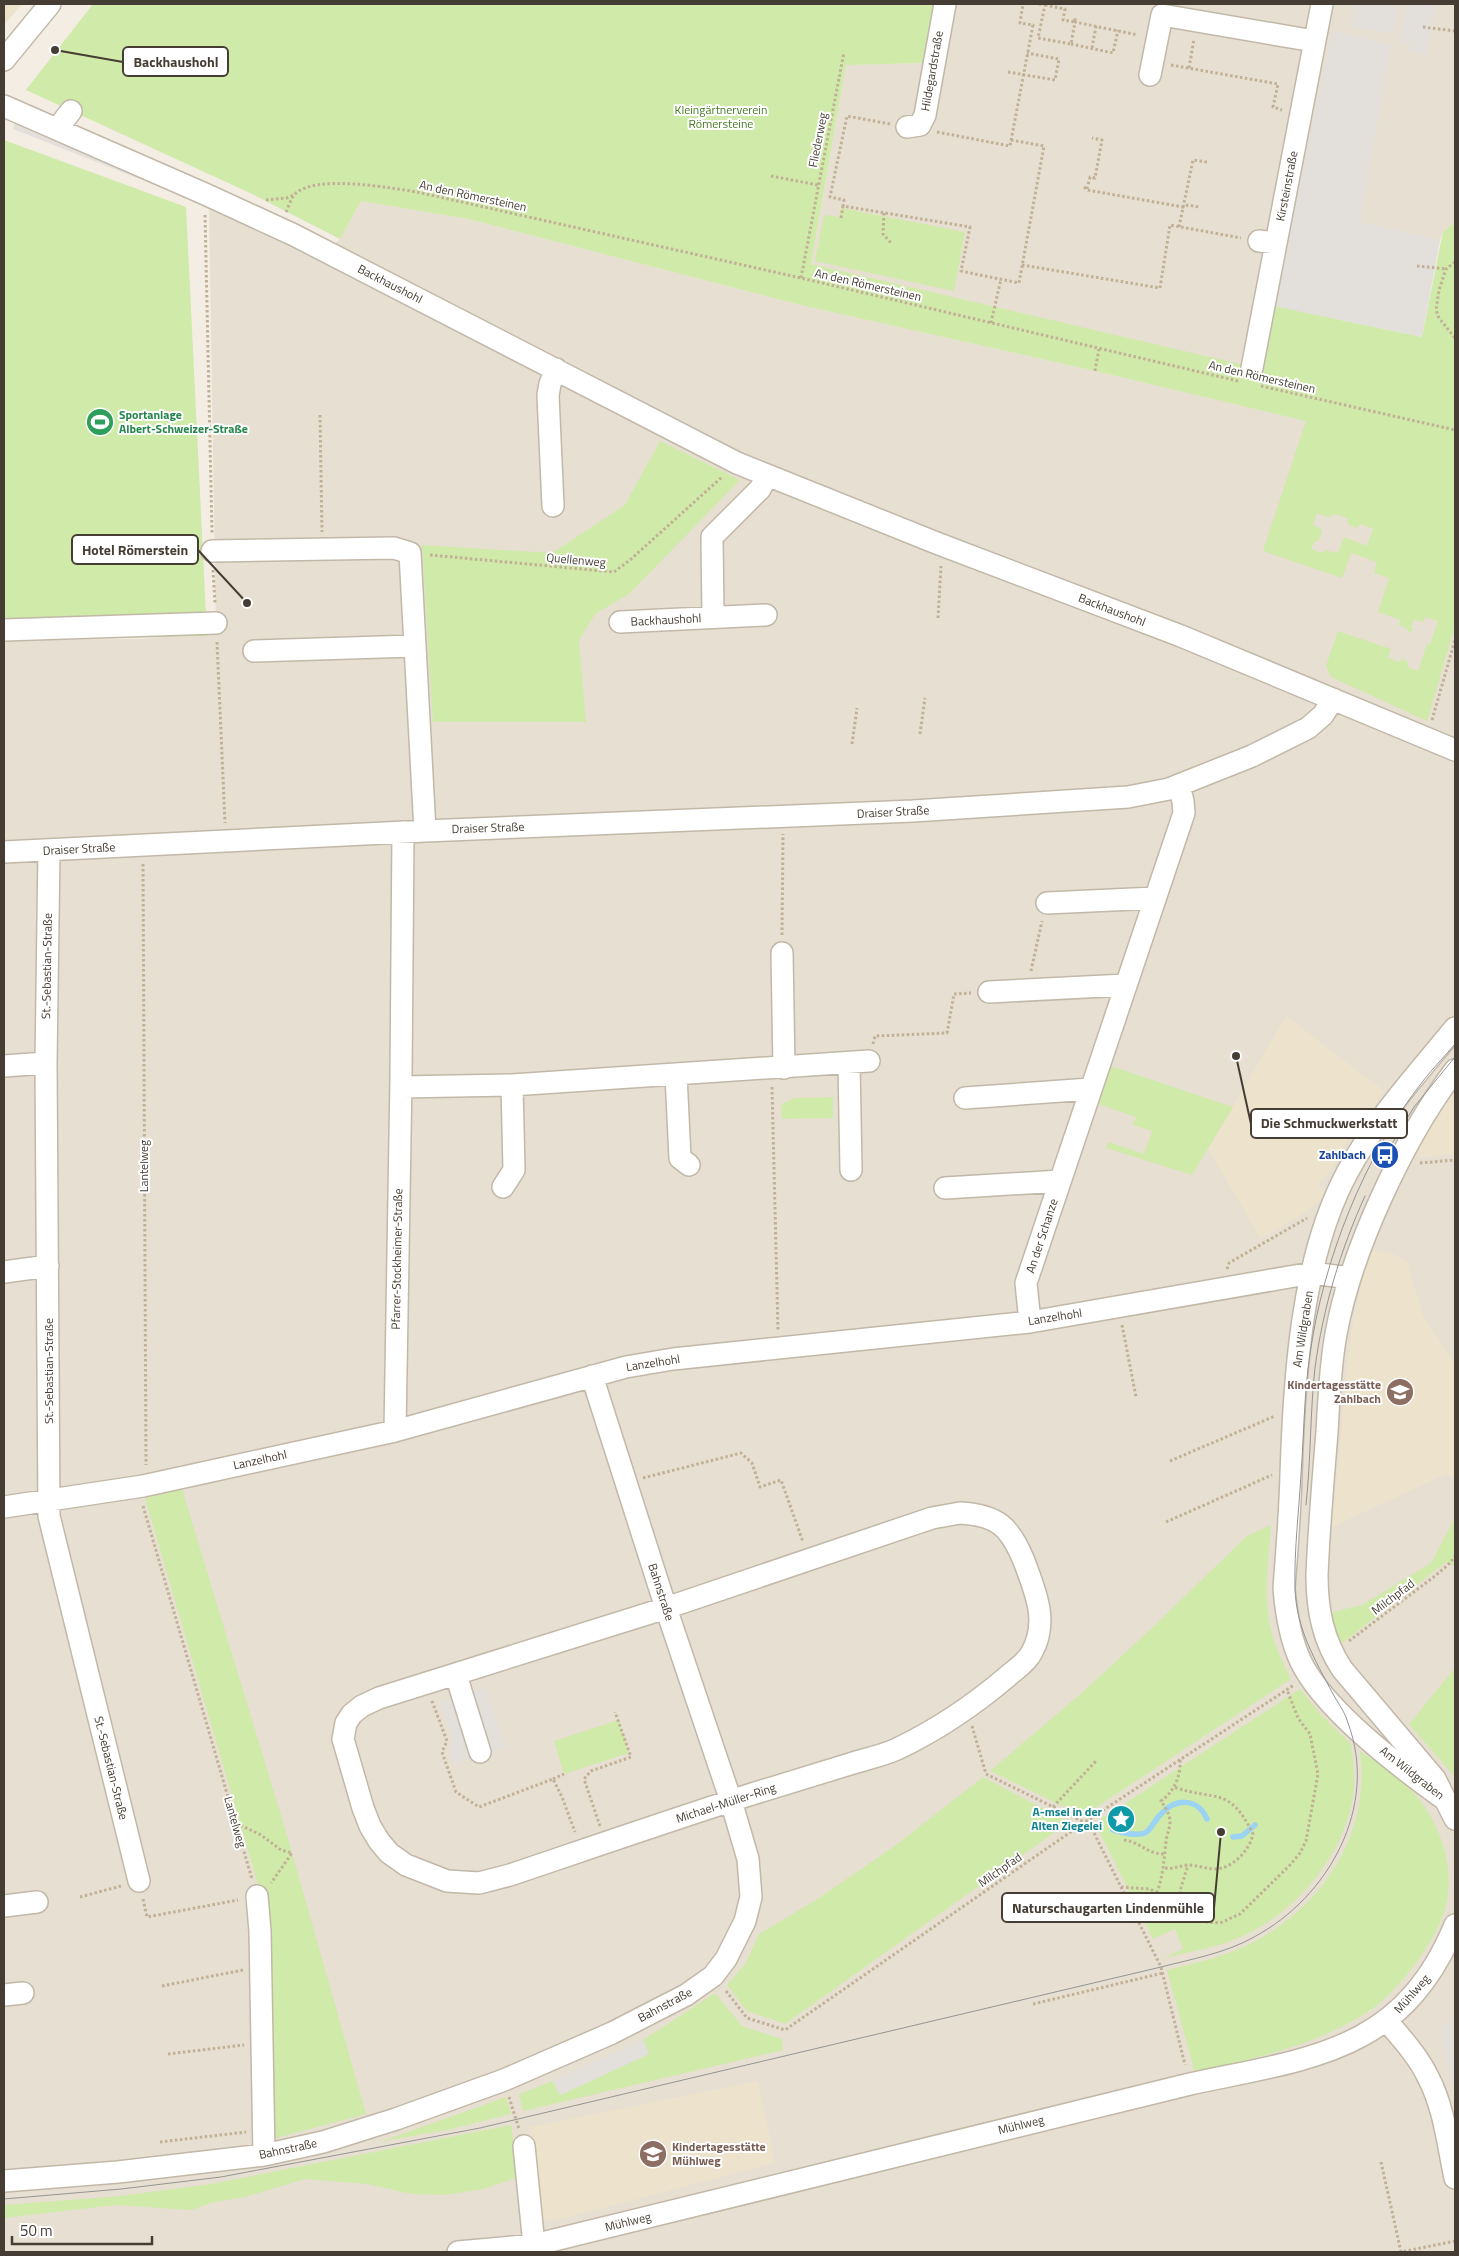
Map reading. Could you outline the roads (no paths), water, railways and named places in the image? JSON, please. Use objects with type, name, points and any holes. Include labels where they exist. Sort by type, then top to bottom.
[{"type":"street","points":[[4,60],[50,4]]},
{"type":"street","name":"Hildegardstraße","points":[[913,126],[925,115],[945,4]]},
{"type":"street","name":"Kirsteinstraße","points":[[1250,378],[1267,242],[1322,4]]},
{"type":"street","points":[[1150,75],[1162,15],[1314,41]]},
{"type":"street","name":"Backhaushohl","points":[[4,106],[206,194],[294,235],[737,463],[939,544],[1181,636],[1455,750]]},
{"type":"street","points":[[57,129],[71,111]]},
{"type":"street","points":[[553,506],[548,395],[556,369]]},
{"type":"street","name":"Backhaushohl","points":[[713,618],[712,537],[760,489],[767,476]]},
{"type":"street","points":[[212,551],[394,548],[410,553],[413,646],[425,831]]},
{"type":"street","name":"Backhaushohl","points":[[620,622],[766,615]]},
{"type":"street","points":[[4,630],[216,623]]},
{"type":"street","points":[[254,651],[413,646]]},
{"type":"street","name":"Draiser Straße","points":[[4,852],[403,832],[1011,806],[1128,797],[1179,786],[1252,756],[1308,728],[1323,715],[1333,699]]},
{"type":"street","name":"An der Schanze","points":[[1030,1322],[1026,1284],[1184,813],[1184,801],[1179,786]]},
{"type":"street","name":"Pfarrer-Stockheimer-Straße","points":[[395,1431],[403,832]]},
{"type":"street","name":"St.-Sebastian-Straße","points":[[49,850],[46,1063],[49,1516],[139,1881]]},
{"type":"street","points":[[1047,904],[1155,898]]},
{"type":"street","points":[[782,953],[784,1068]]},
{"type":"street","points":[[989,992],[1125,985]]},
{"type":"street","name":"Am Wildgraben","points":[[1392,1745],[1340,1712],[1321,1691],[1302,1663],[1294,1645],[1284,1588],[1297,1366],[1312,1273],[1328,1216],[1346,1174],[1378,1124],[1455,1028]]},
{"type":"street","points":[[401,1087],[512,1085],[859,1062],[851,1170]]},
{"type":"street","points":[[4,1066],[46,1063]]},
{"type":"street","name":"Am Wildgraben","points":[[1451,1810],[1392,1745],[1342,1669],[1325,1637],[1317,1599],[1318,1537],[1332,1366],[1336,1333],[1350,1278],[1377,1211],[1408,1143],[1437,1095],[1455,1070]]},
{"type":"street","points":[[676,1075],[680,1158],[689,1165]]},
{"type":"street","points":[[503,1187],[514,1170],[512,1085]]},
{"type":"street","points":[[965,1098],[1090,1090]]},
{"type":"street","name":"An der Schanze","points":[[945,1188],[1060,1181]]},
{"type":"street","points":[[4,1272],[48,1266]]},
{"type":"street","name":"Am Wildgraben","points":[[1312,1273],[1350,1278]]},
{"type":"street","name":"Lanzelhohl","points":[[4,1507],[143,1486],[395,1431],[626,1367],[673,1359],[1030,1322],[1312,1273]]},
{"type":"street","name":"Bahnstraße","points":[[4,2181],[118,2172],[264,2155],[323,2142],[396,2119],[504,2080],[612,2032],[686,1995],[713,1976],[736,1941],[745,1921],[751,1897],[748,1859],[731,1801],[666,1608],[592,1376]]},
{"type":"street","name":"Michael-Müller-Ring","points":[[960,1513],[980,1514],[1000,1523],[1009,1531],[1017,1544],[1038,1598],[1041,1612],[1039,1630],[1032,1652],[1021,1665],[987,1693],[930,1732],[895,1750],[731,1801],[510,1875],[478,1883],[463,1883],[431,1876],[406,1865],[389,1853],[370,1826],[343,1739],[346,1723],[352,1714],[370,1702],[666,1608],[932,1518],[960,1513]]},
{"type":"street","points":[[456,1675],[480,1752]]},
{"type":"street","points":[[257,1896],[264,2155]]},
{"type":"street","points":[[4,1906],[37,1902]]},
{"type":"street","name":"Mühlweg","points":[[458,2252],[534,2245],[1190,2084],[1294,2061],[1338,2048],[1386,2022],[1398,2011],[1434,1968],[1453,1936]]},
{"type":"street","points":[[1386,2022],[1410,2050],[1428,2077],[1440,2112],[1455,2178]]},
{"type":"street","points":[[524,2146],[534,2245]]},
{"type":"waterway","points":[[1113,1830],[1129,1834],[1145,1833],[1166,1809],[1172,1805],[1185,1802],[1198,1807],[1207,1819]]},
{"type":"waterway","points":[[1233,1837],[1242,1836],[1255,1825]]},
{"type":"tram line","points":[[4,2199],[121,2189],[221,2177],[480,2128],[1197,1958],[1243,1943],[1281,1920],[1305,1898],[1325,1874],[1341,1846],[1352,1817],[1357,1786],[1356,1754],[1347,1719],[1308,1643],[1296,1603],[1295,1559],[1305,1399],[1316,1319],[1325,1283],[1349,1211],[1382,1142],[1402,1110],[1427,1076],[1455,1044]]},
{"type":"tram line","points":[[1381,1162],[1414,1107],[1455,1057]]},
{"type":"tram line","points":[[1306,1505],[1313,1385],[1318,1346],[1340,1259],[1365,1196]]},
{"type":"place","name":"Backhaushohl","points":[[55,50]]},
{"type":"place","name":"Sportanlage Albert-Schweizer-Straße","points":[[100,422]]},
{"type":"place","name":"Hotel Römerstein","points":[[247,603]]},
{"type":"place","name":"Die Schmuckwerkstatt","points":[[1236,1056]]},
{"type":"place","name":"Zahlbach","points":[[1385,1155]]},
{"type":"place","name":"Kindertagesstätte Zahlbach","points":[[1400,1392]]},
{"type":"place","name":"A-msel in der Alten Ziegelei","points":[[1121,1819]]},
{"type":"place","name":"Naturschaugarten Lindenmühle","points":[[1221,1832]]},
{"type":"place","name":"Kindertagesstätte Mühlweg","points":[[653,2154]]},
{"type":"park label","name":"Kleingärtnerverein Römersteine","points":[[721,117]]}]
